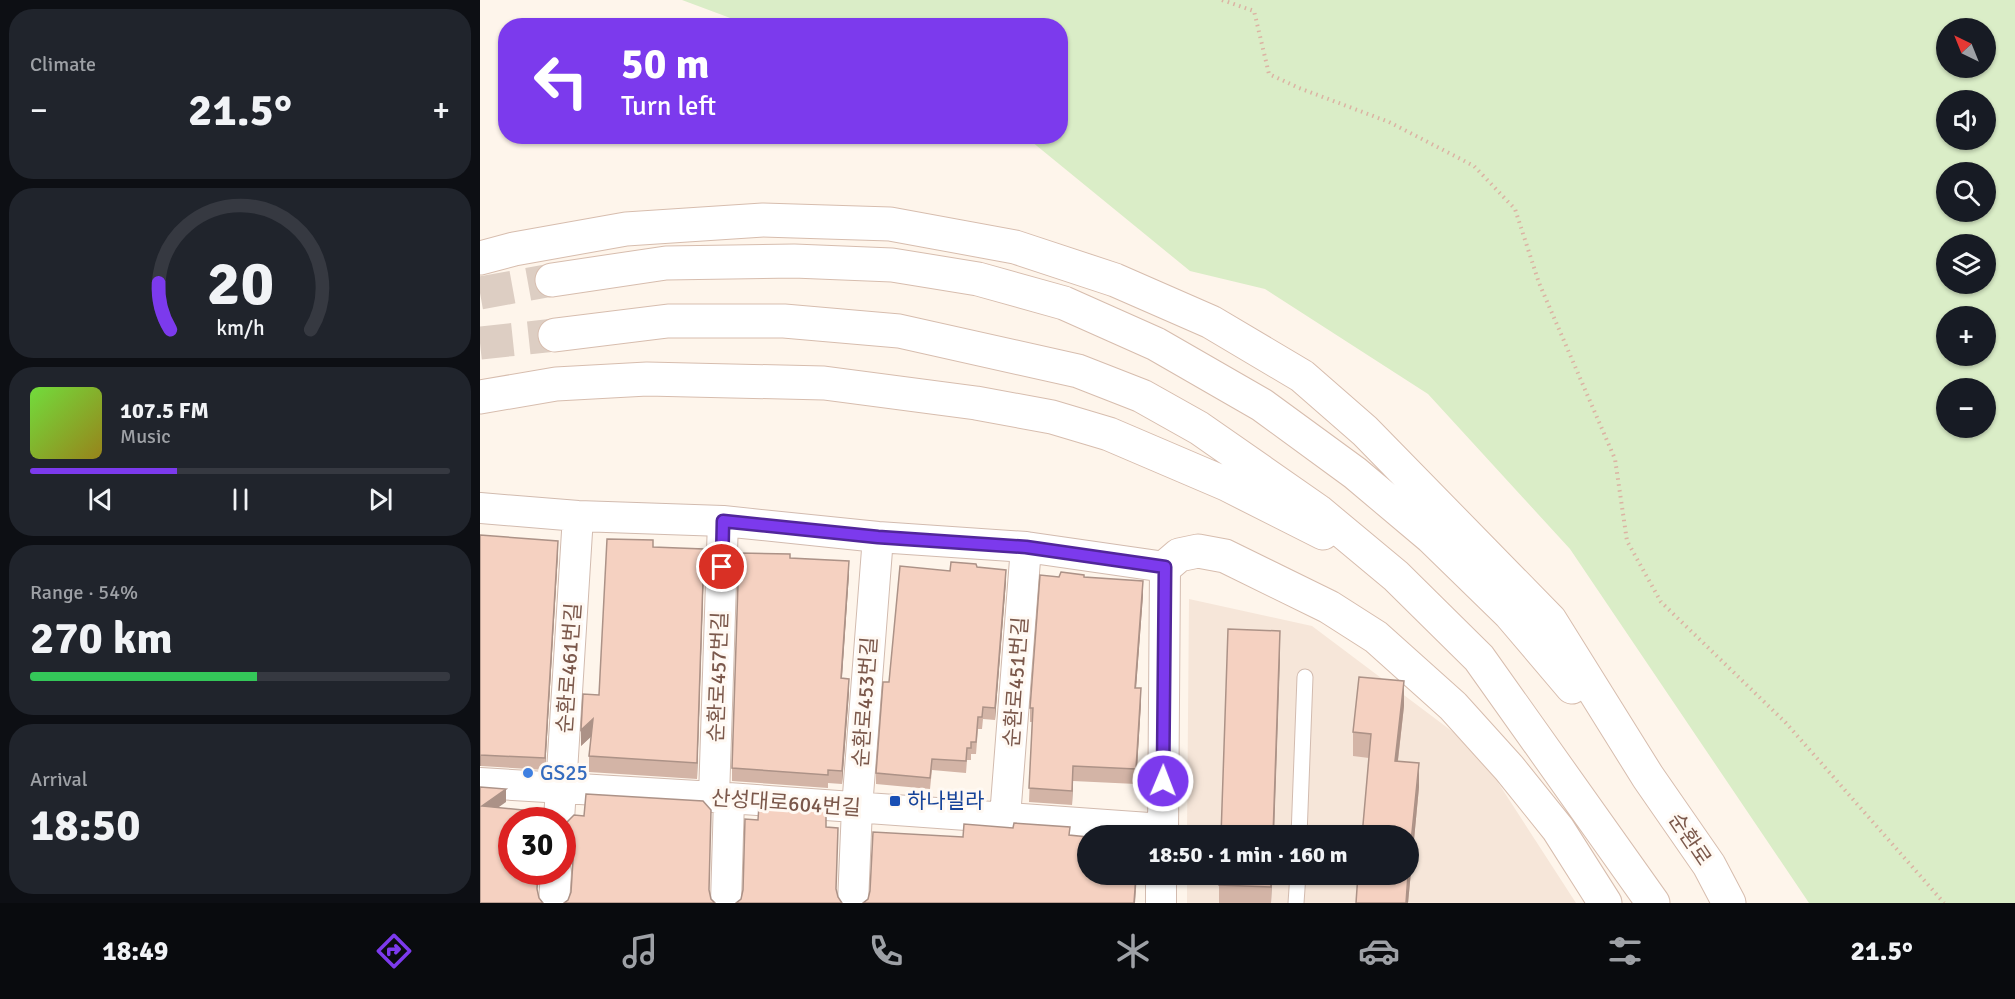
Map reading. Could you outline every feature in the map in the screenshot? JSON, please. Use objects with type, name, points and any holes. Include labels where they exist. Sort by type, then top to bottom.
[{"type":"main road","points":[[480,258],[514,249],[626,229],[763,220],[890,224],[1016,247],[1115,280],[1211,322],[1302,376],[1365,431],[1550,620],[1648,777]]},
{"type":"main road","points":[[552,280],[666,262],[794,261],[892,265],[978,279],[1064,303],[1136,335],[1262,405],[1355,472],[1431,537],[1510,614],[1648,777]]},
{"type":"main road","points":[[555,335],[668,321],[784,321],[899,331],[1078,371],[1143,396],[1199,428],[1318,511],[1396,576],[1479,658],[1653,903]]},
{"type":"main road","points":[[480,397],[556,384],[647,379],[824,383],[976,403],[1052,417],[1109,434],[1226,484],[1292,519],[1371,555]]},
{"type":"main road","points":[[1165,567],[1179,555],[1198,551],[1225,556],[1329,607],[1376,637],[1452,706],[1509,768],[1558,829],[1605,903]]},
{"type":"main road","name":"순환로","points":[[1648,777],[1709,865],[1729,903]]},
{"type":"street","points":[[480,508],[578,516],[723,521],[878,537],[1026,547],[1165,567],[1163,825]]},
{"type":"street","name":"순환로461번길","points":[[560,807],[578,516]]},
{"type":"street","name":"순환로457번길","points":[[723,521],[721,798],[726,903]]},
{"type":"street","name":"순환로453번길","points":[[853,903],[857,808],[878,537]]},
{"type":"street","name":"순환로451번길","points":[[1005,817],[1026,547]]},
{"type":"street","name":"산성대로604번길","points":[[480,783],[1005,817],[1089,825]]},
{"type":"street","points":[[554,903],[555,885]]},
{"type":"street","points":[[1161,885],[1161,903]]},
{"type":"lane","points":[[1299,825],[1305,677]]},
{"type":"lane","points":[[1296,903],[1297,885]]},
{"type":"path","points":[[1222,0],[1254,11],[1269,74],[1299,88],[1389,122],[1474,166],[1515,209],[1539,283],[1615,459],[1627,542],[1661,602],[1786,723],[1944,903]]},
{"type":"shaded area","points":[[1189,599],[1312,626],[1477,750],[1576,903],[1187,903],[1187,885],[1419,885],[1419,825],[1187,825]]},
{"type":"green space","points":[[682,0],[2015,0],[2015,903],[1809,903],[1570,549],[1428,394],[1265,289],[1190,271],[1035,144],[1068,144],[1068,18],[730,18]]},
{"type":"building","points":[[480,535],[558,541],[545,758],[480,755]]},
{"type":"building","points":[[607,539],[653,540],[653,547],[704,549],[697,763],[589,756],[593,719],[581,730],[583,694],[599,695]]},
{"type":"building","points":[[739,553],[790,554],[790,558],[849,561],[841,678],[849,679],[842,771],[828,770],[828,775],[732,768]]},
{"type":"building","points":[[951,562],[1006,570],[995,708],[983,707],[982,717],[978,717],[976,742],[971,742],[971,748],[967,748],[966,761],[932,759],[930,778],[876,773],[883,682],[889,682],[900,566],[950,571]]},
{"type":"building","points":[[1061,572],[1084,575],[1084,577],[1143,581],[1135,688],[1141,688],[1136,769],[1073,766],[1072,791],[1029,788],[1033,708],[1030,708],[1040,575],[1059,577]]},
{"type":"building","points":[[1228,629],[1280,631],[1273,825],[1221,825]]},
{"type":"building","points":[[1359,677],[1404,681],[1395,761],[1419,763],[1413,825],[1363,825],[1371,734],[1353,732]]},
{"type":"building","points":[[480,787],[506,789],[482,806],[498,808],[498,885],[537,885],[539,898],[543,903],[480,903]]},
{"type":"building","points":[[586,794],[703,801],[711,810],[709,890],[711,899],[715,903],[564,903],[568,900],[571,885],[576,885],[576,815],[584,816]]},
{"type":"building","points":[[759,805],[826,809],[826,827],[838,828],[836,889],[842,903],[736,903],[741,899],[743,890],[745,819],[758,820]]},
{"type":"building","points":[[1014,823],[1070,827],[1069,835],[1077,836],[1077,885],[1135,885],[1134,903],[863,903],[868,899],[870,891],[873,832],[963,837],[964,824],[1013,828]]},
{"type":"building","points":[[1219,885],[1271,885],[1271,887]]},
{"type":"building","points":[[1357,885],[1407,885],[1406,903],[1356,903]]},
{"type":"tunnel","points":[[480,293],[552,280]]},
{"type":"tunnel","points":[[480,343],[555,335]]},
{"type":"place","name":"GS25","points":[[528,773]]},
{"type":"place","name":"하나빌라","points":[[895,801]]},
{"type":"route","points":[[722,567],[723,521],[878,537],[1026,547],[1165,567],[1163,781]]}]
